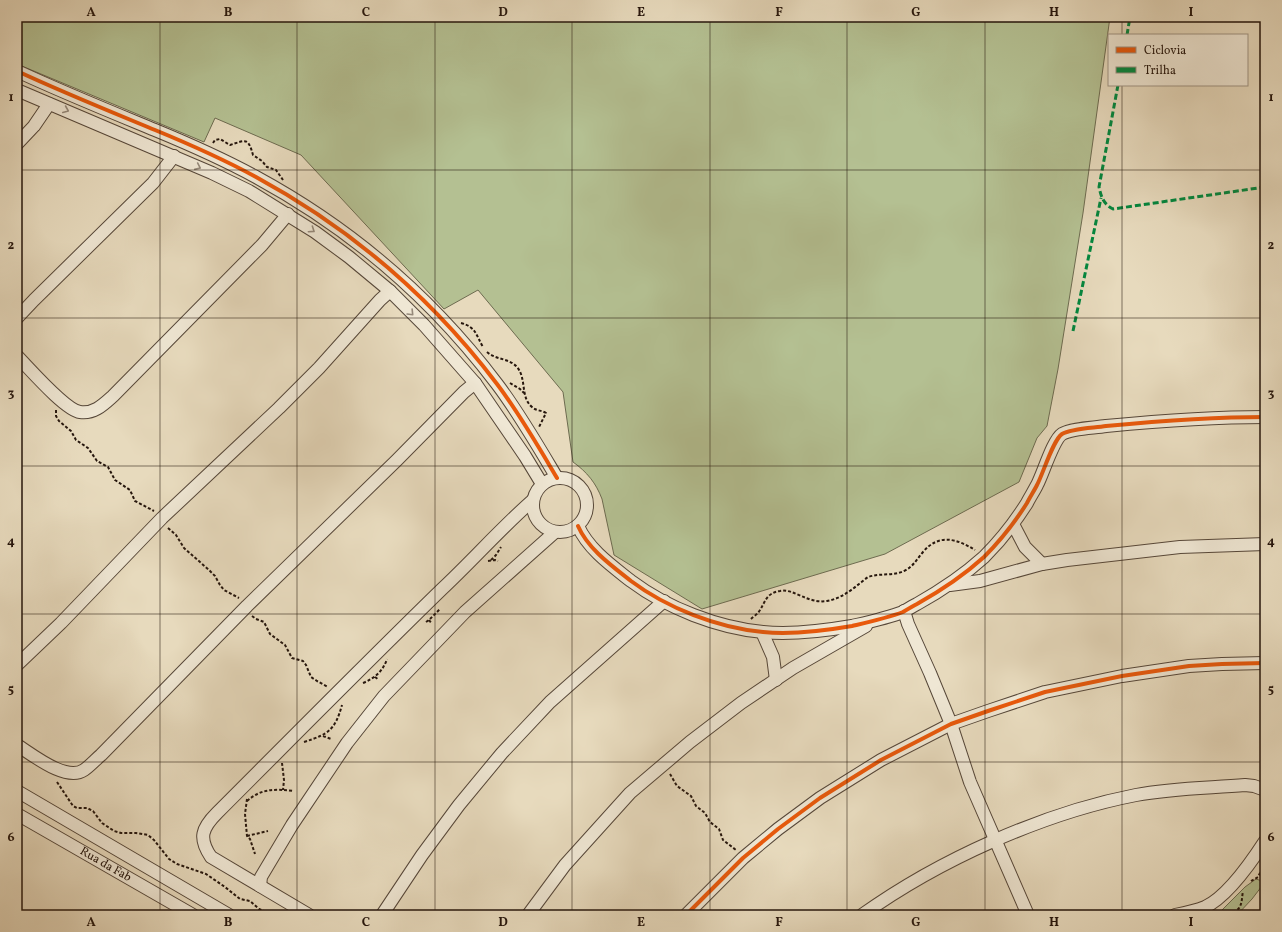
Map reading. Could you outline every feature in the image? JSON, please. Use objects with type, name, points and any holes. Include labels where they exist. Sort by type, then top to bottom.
[{"type":"street","points":[[17,71],[208,153],[256,176],[322,217],[360,244],[425,300],[470,350],[498,385],[557,478]]},
{"type":"street","points":[[17,90],[174,156],[249,191],[288,214],[349,257],[390,291],[429,331],[475,383],[525,456],[542,484]]},
{"type":"street","points":[[17,144],[34,126],[49,104]]},
{"type":"street","points":[[17,318],[55,278],[153,183],[174,156]]},
{"type":"street","points":[[17,356],[60,400],[74,410],[80,412],[90,412],[98,409],[113,396],[262,245],[288,214]]},
{"type":"street","points":[[17,665],[61,623],[162,518],[279,408],[319,368],[390,291]]},
{"type":"street","points":[[17,745],[59,770],[67,773],[75,773],[84,770],[101,755],[247,606],[397,460],[464,392],[475,383]]},
{"type":"street","points":[[578,526],[583,536],[593,548],[642,589],[664,601],[702,618],[738,628],[762,632],[810,632],[833,629],[872,622],[904,611],[950,585],[985,556],[1013,524],[1037,486],[1055,444],[1062,435],[1073,431],[1142,422],[1232,417],[1265,417]]},
{"type":"street","points":[[557,478],[566,478],[574,481],[581,487],[588,503],[587,511],[583,520],[578,526],[563,532],[555,532],[543,526],[538,522],[533,509],[533,500],[536,491],[542,484],[557,478]]},
{"type":"street","points":[[309,915],[211,857],[205,846],[203,831],[209,821],[336,692],[533,500]]},
{"type":"street","points":[[1013,524],[1025,547],[1042,564]]},
{"type":"street","points":[[260,886],[261,878],[292,825],[347,743],[384,696],[465,612],[555,532]]},
{"type":"street","points":[[950,585],[980,582],[1042,564],[1104,555],[1180,547],[1265,544]]},
{"type":"street","points":[[382,915],[422,855],[454,811],[502,753],[550,702],[664,601]]},
{"type":"street","points":[[904,611],[908,624],[951,724],[970,782],[1028,915]]},
{"type":"street","points":[[528,915],[565,865],[630,793],[690,742],[741,703],[793,668],[872,622]]},
{"type":"street","points":[[762,632],[773,656],[776,680]]},
{"type":"street","points":[[686,915],[743,858],[778,829],[820,798],[881,760],[951,724],[1045,692],[1122,676],[1189,666],[1265,663]]},
{"type":"street","points":[[862,915],[882,901],[950,862],[1029,826],[1076,810],[1137,794],[1167,790],[1245,785],[1254,786],[1265,790]]},
{"type":"street","points":[[17,791],[229,915]]},
{"type":"street","name":"Rua da Fab","points":[[17,814],[193,915]]},
{"type":"street","points":[[1175,915],[1204,908],[1219,898],[1248,865],[1265,841]]},
{"type":"path","points":[[208,153],[215,140],[220,139],[230,145],[241,141],[250,144],[253,155],[262,161],[267,167],[276,170],[279,173],[285,183],[284,193]]},
{"type":"path","points":[[446,322],[455,322],[471,327],[475,331],[485,350],[490,354],[509,361],[518,368],[522,375],[528,404],[533,409],[546,413],[533,439]]},
{"type":"path","points":[[60,400],[55,413],[59,421],[71,431],[76,440],[88,448],[97,461],[108,467],[115,480],[130,490],[136,501],[151,509],[162,518],[170,530],[176,535],[184,548],[215,576],[224,590],[238,596],[256,619],[264,622],[270,634],[285,645],[292,658],[303,662],[306,665],[311,677],[317,682],[336,692],[341,699],[343,703],[338,720],[333,728],[323,736],[304,742]]},
{"type":"path","points":[[738,628],[759,612],[762,603],[770,595],[780,591],[789,591],[815,602],[828,601],[845,595],[867,577],[893,574],[905,570],[916,562],[931,545],[940,541],[953,539],[963,542],[985,556]]},
{"type":"path","points":[[429,620],[432,624]]},
{"type":"path","points":[[375,677],[379,680]]},
{"type":"path","points":[[323,736],[331,739]]},
{"type":"path","points":[[280,758],[282,762],[284,780],[283,790]]},
{"type":"path","points":[[49,764],[57,782],[74,806],[77,808],[87,808],[93,811],[102,823],[114,831],[121,833],[136,832],[148,835],[154,840],[169,859],[177,864],[206,874],[240,899],[250,901],[259,908],[275,915]]},
{"type":"path","points":[[662,766],[673,778],[677,786],[691,796],[696,806],[705,813],[710,822],[719,828],[723,840],[731,845],[743,858]]},
{"type":"path","points":[[247,801],[256,794],[265,791],[294,791]]},
{"type":"path","points":[[246,794],[247,801],[245,814],[247,836],[250,838],[255,854]]},
{"type":"path","points":[[247,836],[268,832]]},
{"type":"path","points":[[1249,884],[1258,877],[1261,871],[1265,869]]},
{"type":"path","points":[[1229,915],[1238,910],[1242,902],[1244,889],[1246,887]]},
{"type":"green space","points":[[17,17],[1110,17],[1083,213],[1058,369],[1047,426],[1037,438],[1019,482],[885,554],[702,609],[614,555],[600,493],[590,478],[573,462],[563,392],[478,290],[444,309],[301,155],[215,118],[204,142],[17,64]]},
{"type":"green space","points":[[1256,879],[1265,882],[1237,915],[1217,915],[1245,887]]},
{"type":"marked path","points":[[1127,34],[1130,17]]},
{"type":"marked path","points":[[1118,86],[1099,187],[1103,200],[1107,205],[1113,209],[1265,187]]},
{"type":"marked path","points":[[1073,331],[1101,198]]},
{"type":"cycle path","points":[[17,71],[231,164],[291,197],[356,242],[417,294],[472,353],[513,406],[557,478]]},
{"type":"cycle path","points":[[578,526],[594,550],[631,581],[660,600],[694,615],[728,626],[746,630],[774,633],[797,633],[841,628],[878,620],[903,612],[952,582],[984,557],[1007,531],[1027,503],[1036,487],[1055,443],[1059,437],[1066,432],[1083,428],[1146,422],[1265,417]]},
{"type":"cycle path","points":[[686,915],[743,858],[778,829],[820,798],[881,760],[951,724],[1045,692],[1122,676],[1189,666],[1265,663]]}]
